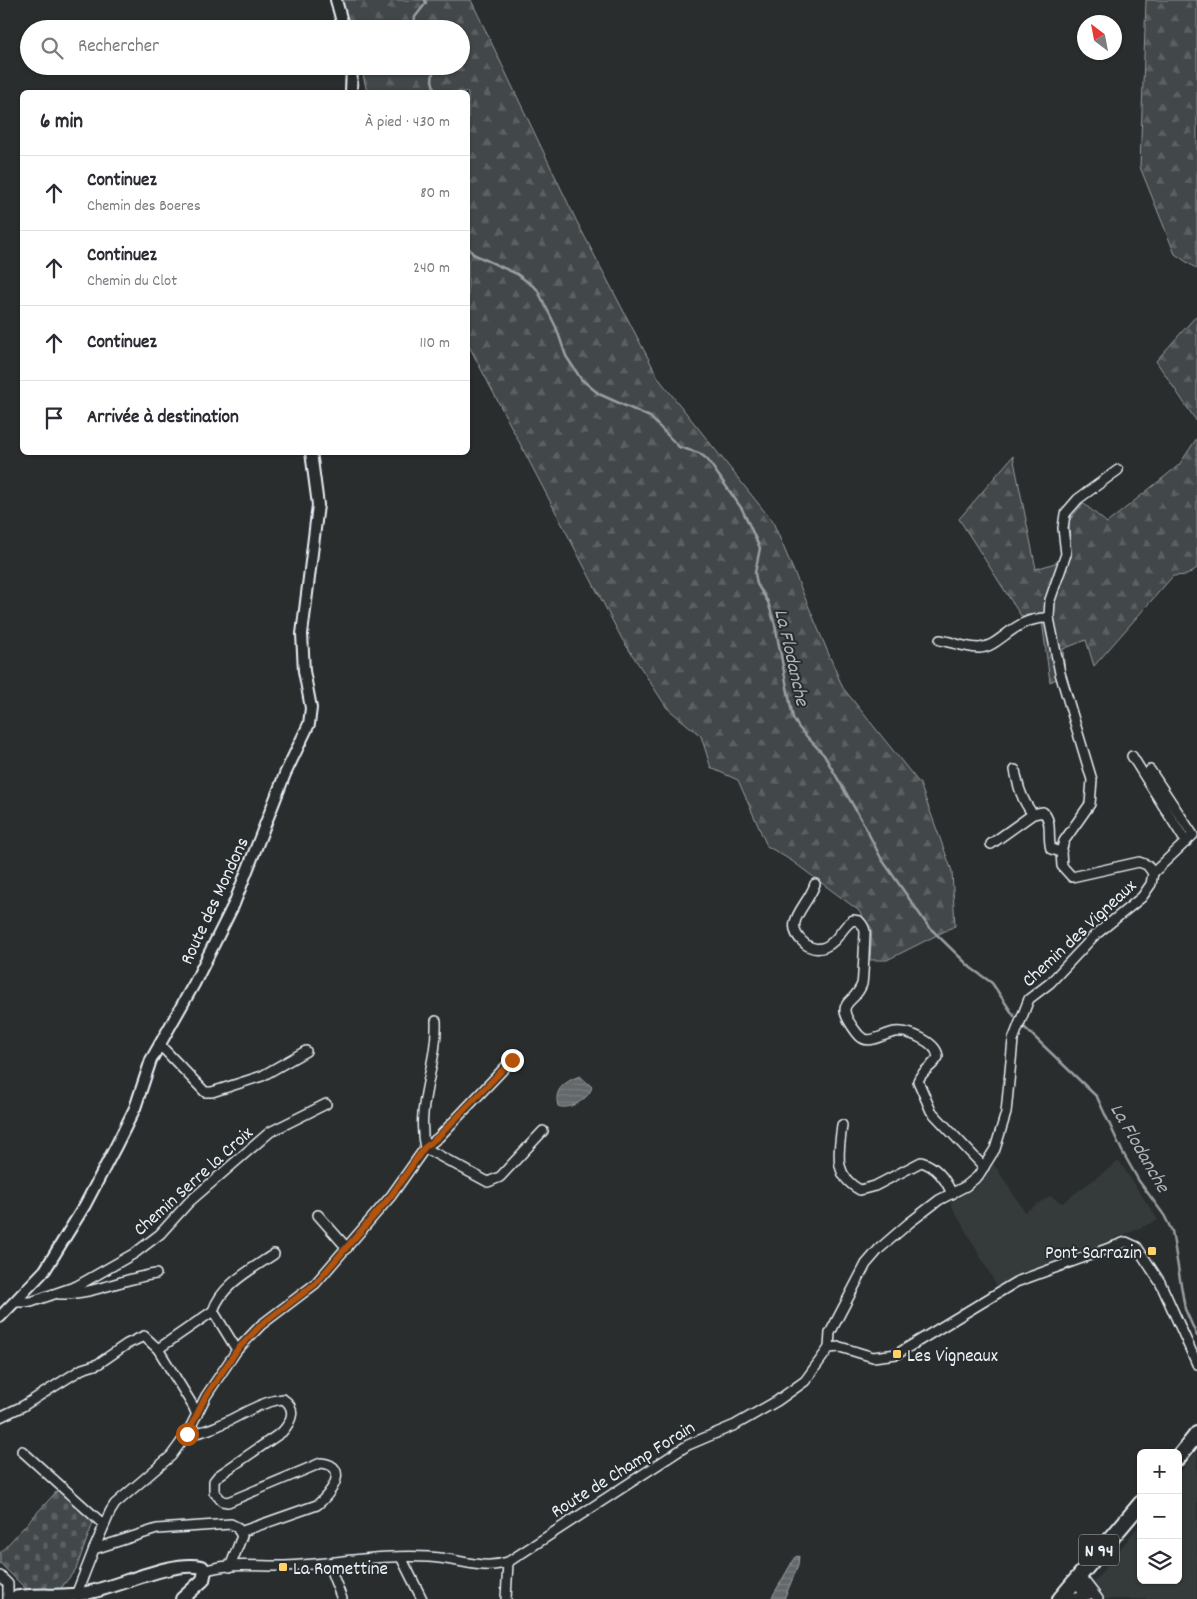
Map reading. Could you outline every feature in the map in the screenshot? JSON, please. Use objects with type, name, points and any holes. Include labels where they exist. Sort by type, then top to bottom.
[{"type":"main road","points":[[1182,1453],[1197,1434]]},
{"type":"main road","name":"N 94","points":[[1074,1592],[1099,1551],[1137,1508]]},
{"type":"main road","name":"N 94","points":[[1074,1592],[1137,1508]]},
{"type":"main road","name":"Route de Champ Forain","points":[[9,1599],[26,1596],[76,1595],[170,1569],[198,1566],[205,1571]]},
{"type":"main road","points":[[182,1599],[203,1580],[205,1571]]},
{"type":"street","points":[[336,0],[342,20]]},
{"type":"street","points":[[350,90],[351,75]]},
{"type":"street","name":"Route des Mondons","points":[[0,1317],[45,1270],[85,1205],[134,1108],[151,1060],[194,984],[234,904],[285,774],[309,724],[310,708],[304,671],[302,634],[317,512],[316,476],[312,455]]},
{"type":"street","points":[[1061,852],[1064,841],[1090,804],[1092,780],[1066,698],[1049,618],[1050,600],[1066,554],[1063,528],[1065,514],[1070,506],[1118,470]]},
{"type":"street","points":[[940,640],[978,648],[993,642],[1025,621],[1049,618]]},
{"type":"street","points":[[1132,756],[1186,842]]},
{"type":"street","points":[[991,844],[1033,814],[1019,789],[1015,770]]},
{"type":"street","points":[[1150,770],[1193,835],[1153,872]]},
{"type":"street","name":"Chemin des Vigneaux","points":[[829,1348],[830,1333],[866,1264],[879,1249],[908,1223],[939,1200],[972,1181],[996,1149],[1006,1113],[1013,1040],[1029,999],[1050,983],[1094,936],[1142,896],[1151,884],[1153,872],[1147,865],[1140,862],[1072,877],[1062,866],[1061,852],[1052,849],[1049,840],[1048,817],[1043,812],[1033,814]]},
{"type":"street","points":[[815,884],[796,919],[793,928],[795,935],[807,945],[815,948],[824,948],[831,944],[848,923],[853,920],[860,921],[865,933],[862,982],[861,987],[847,1002],[845,1008],[846,1015],[863,1039],[875,1040],[888,1034],[901,1032],[926,1041],[934,1047],[938,1057],[920,1075],[918,1082],[931,1111],[984,1167]]},
{"type":"street","points":[[424,1148],[422,1124],[437,1039],[436,1021]]},
{"type":"street","points":[[159,1044],[205,1092],[212,1092],[262,1076],[306,1050]]},
{"type":"street","points":[[76,1595],[94,1548],[115,1504],[172,1456],[187,1434],[206,1396],[237,1350],[261,1325],[315,1284],[391,1196],[424,1148],[439,1136],[512,1060]]},
{"type":"street","name":"Chemin Serre la Croix","points":[[16,1302],[31,1302],[77,1286],[135,1253],[160,1234],[195,1196],[270,1132],[326,1104]]},
{"type":"street","points":[[842,1125],[839,1166],[851,1185],[860,1190],[875,1186],[921,1162],[928,1164],[941,1176],[952,1194]]},
{"type":"street","points":[[424,1148],[488,1182],[500,1178],[543,1131]]},
{"type":"street","points":[[318,1215],[347,1248]]},
{"type":"street","points":[[829,1348],[840,1347],[873,1357],[897,1354],[1016,1282],[1126,1242],[1137,1247],[1153,1270],[1167,1295],[1197,1364]]},
{"type":"street","points":[[158,1349],[212,1311],[216,1301],[227,1287],[274,1254]]},
{"type":"street","name":"Chemin Serre la Croix","points":[[54,1294],[71,1294],[138,1276],[156,1274]]},
{"type":"street","points":[[212,1311],[237,1350]]},
{"type":"street","points":[[0,1417],[23,1406],[82,1369],[98,1364],[144,1336],[158,1349],[189,1398],[197,1415]]},
{"type":"street","name":"Route de Champ Forain","points":[[205,1571],[230,1567],[328,1563],[401,1557],[429,1557],[487,1566],[508,1562],[681,1449],[735,1425],[777,1401],[804,1381],[829,1348]]},
{"type":"street","points":[[187,1434],[208,1431],[270,1400],[283,1399],[290,1406],[292,1414],[288,1426],[218,1476],[213,1486],[217,1496],[222,1500],[234,1500],[321,1463],[331,1466],[334,1471],[336,1484],[333,1490],[317,1505],[240,1532]]},
{"type":"street","points":[[22,1451],[104,1525]]},
{"type":"street","points":[[94,1548],[157,1529],[231,1524],[242,1536],[230,1567]]},
{"type":"street","points":[[401,1557],[422,1599]]},
{"type":"street","points":[[506,1599],[508,1562]]},
{"type":"street","points":[[328,1563],[342,1599]]},
{"type":"street","points":[[0,1576],[8,1584],[9,1599]]},
{"type":"street","points":[[1074,1592],[1097,1599]]},
{"type":"shaded area","points":[[580,1076],[592,1087],[587,1096],[578,1103],[568,1107],[558,1106],[557,1095],[559,1090],[570,1080]]},
{"type":"shaded area","points":[[1119,1161],[1158,1220],[1107,1242],[1024,1272],[997,1286],[950,1203],[975,1188],[993,1163],[1025,1212],[1050,1196],[1062,1203]]},
{"type":"shaded area","points":[[1197,1451],[1197,1599],[1081,1599],[1137,1528],[1137,1584],[1182,1584],[1182,1470]]},
{"type":"shaded area","points":[[799,1556],[798,1566],[784,1599],[771,1599],[795,1557]]},
{"type":"green space","points":[[336,0],[471,0],[576,220],[659,379],[773,522],[843,688],[920,784],[952,871],[955,926],[887,960],[870,960],[872,929],[858,910],[792,861],[767,846],[738,780],[711,768],[701,736],[667,708],[622,639],[470,348],[470,90],[367,90],[363,75],[470,75],[470,20],[344,20]]},
{"type":"green space","points":[[1146,0],[1197,0],[1197,269],[1175,254],[1140,167]]},
{"type":"green space","points":[[1197,315],[1197,422],[1156,361]]},
{"type":"green space","points":[[1197,438],[1197,568],[1187,575],[1173,576],[1094,666],[1086,640],[1063,649],[1065,675],[1050,682],[1041,613],[1021,616],[959,519],[1013,456],[1036,569],[1071,558],[1069,521],[1083,503],[1107,523],[1179,465]]},
{"type":"green space","points":[[58,1490],[94,1520],[76,1569],[58,1592],[26,1589],[0,1563],[0,1553]]},
{"type":"waterway","name":"La Flodanche","points":[[414,20],[426,3],[425,0]]},
{"type":"waterway","name":"La Flodanche","points":[[433,75],[434,90]]},
{"type":"waterway","name":"La Flodanche","points":[[470,250],[473,254],[517,274],[537,289],[556,327],[566,356],[581,379],[599,394],[650,417],[679,447],[699,453],[707,459],[742,509],[760,548],[755,573],[757,584],[768,602],[775,625],[793,718],[799,728],[824,755],[881,858],[928,926],[971,968],[992,983],[1014,1016]]},
{"type":"waterway","name":"La Flodanche","points":[[1024,1027],[1097,1097],[1122,1151],[1139,1181],[1164,1215],[1172,1231],[1185,1309],[1197,1336]]},
{"type":"place","name":"Pont Sarrazin","points":[[1152,1251]]},
{"type":"place","name":"Les Vigneaux","points":[[897,1354]]},
{"type":"place","name":"La Romettine","points":[[283,1567]]},
{"type":"route","points":[[187,1434],[206,1396],[237,1350],[261,1325],[315,1284],[391,1196],[424,1148],[439,1136],[512,1060]]}]
